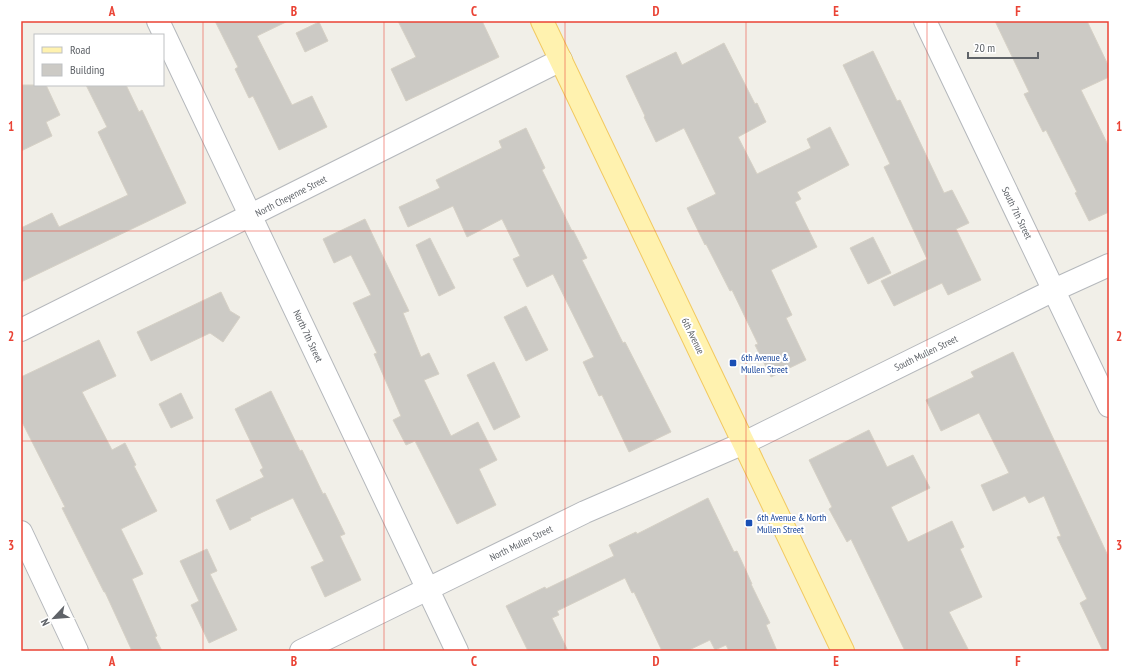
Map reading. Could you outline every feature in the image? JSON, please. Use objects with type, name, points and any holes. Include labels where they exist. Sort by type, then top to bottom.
[{"type":"main road","name":"6th Avenue","points":[[542,21],[843,651]]},
{"type":"street","name":"North 7th Street","points":[[158,21],[457,651]]},
{"type":"street","name":"South 7th Street","points":[[924,21],[1109,406]]},
{"type":"street","name":"North Cheyenne Street","points":[[21,330],[561,60]]},
{"type":"street","name":"South Mullen Street","points":[[744,443],[1054,290],[1109,265]]},
{"type":"street","name":"North Mullen Street","points":[[301,651],[585,512],[744,443]]},
{"type":"street","points":[[21,532],[77,651]]},
{"type":"building","points":[[215,21],[288,21],[257,36],[292,105],[312,96],[327,127],[279,150],[253,96],[249,98],[235,69],[238,67]]},
{"type":"building","points":[[398,21],[482,21],[499,57],[406,101],[391,69],[416,57]]},
{"type":"building","points":[[995,21],[1087,21],[1109,67],[1109,77],[1081,90],[1109,147],[1109,212],[1089,221],[1075,193],[1077,192],[1046,130],[1043,132],[1024,94],[1029,92]]},
{"type":"building","points":[[319,22],[328,41],[305,52],[296,33]]},
{"type":"building","points":[[724,43],[755,104],[757,103],[766,122],[738,137],[757,174],[811,148],[807,139],[830,127],[849,165],[797,192],[801,199],[795,202],[817,247],[771,270],[792,315],[786,318],[806,360],[771,377],[755,345],[758,344],[732,290],[730,291],[687,208],[716,194],[684,128],[656,142],[626,76],[676,52],[682,65]]},
{"type":"building","points":[[873,51],[897,101],[900,100],[944,193],[952,190],[969,223],[956,229],[981,280],[948,295],[942,283],[894,306],[881,281],[927,259],[884,167],[890,164],[843,65]]},
{"type":"building","points":[[21,85],[46,86],[60,115],[46,122],[52,136],[21,151]]},
{"type":"building","points":[[86,86],[126,86],[139,112],[142,110],[186,203],[21,282],[21,228],[52,213],[59,227],[128,195],[98,132],[107,127]]},
{"type":"building","points":[[526,128],[545,168],[542,170],[587,258],[582,260],[623,343],[625,342],[671,432],[629,452],[602,395],[599,396],[583,362],[594,357],[553,274],[527,287],[513,259],[520,256],[502,219],[467,237],[453,206],[408,227],[399,207],[440,188],[436,180],[502,148],[499,141]]},
{"type":"building","points":[[365,219],[409,311],[403,313],[421,357],[429,353],[439,374],[424,380],[451,436],[478,422],[497,460],[479,469],[496,505],[457,524],[415,441],[406,445],[393,420],[401,416],[374,354],[377,353],[353,303],[371,295],[351,255],[334,263],[323,239]]},
{"type":"building","points":[[873,237],[891,273],[868,284],[850,248]]},
{"type":"building","points":[[430,238],[455,288],[439,296],[416,245]]},
{"type":"building","points":[[221,292],[230,311],[240,317],[223,342],[210,333],[151,361],[137,332]]},
{"type":"building","points":[[526,306],[548,350],[526,361],[504,317]]},
{"type":"building","points":[[99,340],[116,376],[82,392],[112,450],[125,443],[136,465],[134,466],[157,511],[121,529],[143,574],[132,579],[162,651],[132,651],[105,592],[62,508],[65,507],[21,420],[21,377]]},
{"type":"building","points":[[1013,352],[1109,558],[1109,651],[1103,651],[1080,603],[1087,599],[1057,537],[1061,536],[1044,496],[1029,503],[1025,496],[993,511],[981,485],[1009,473],[979,413],[941,431],[926,400],[974,377],[971,372]]},
{"type":"building","points":[[494,362],[520,417],[494,430],[467,375]]},
{"type":"building","points":[[271,391],[300,451],[302,450],[323,494],[325,493],[345,534],[340,536],[361,580],[325,597],[311,567],[324,561],[293,498],[250,518],[251,520],[230,530],[216,500],[264,477],[260,470],[263,468],[235,409]]},
{"type":"building","points":[[181,393],[193,418],[171,428],[159,404]]},
{"type":"building","points":[[869,430],[887,467],[913,455],[930,488],[891,507],[908,542],[952,521],[964,547],[960,549],[982,597],[949,612],[969,651],[905,651],[851,539],[847,542],[829,509],[832,507],[809,460]]},
{"type":"building","points":[[708,498],[734,552],[737,551],[770,623],[766,625],[777,651],[729,651],[726,645],[715,650],[710,640],[687,651],[662,651],[634,592],[632,593],[625,578],[557,611],[559,615],[552,618],[568,651],[528,651],[506,606],[545,587],[546,589],[614,556],[609,545],[636,532],[637,534]]},
{"type":"building","points":[[207,549],[217,571],[210,574],[237,630],[209,643],[191,605],[199,601],[180,561]]},
{"type":"place","name":"6th Avenue & Mullen Street","points":[[733,363]]},
{"type":"place","name":"6th Avenue & North Mullen Street","points":[[749,523]]}]
